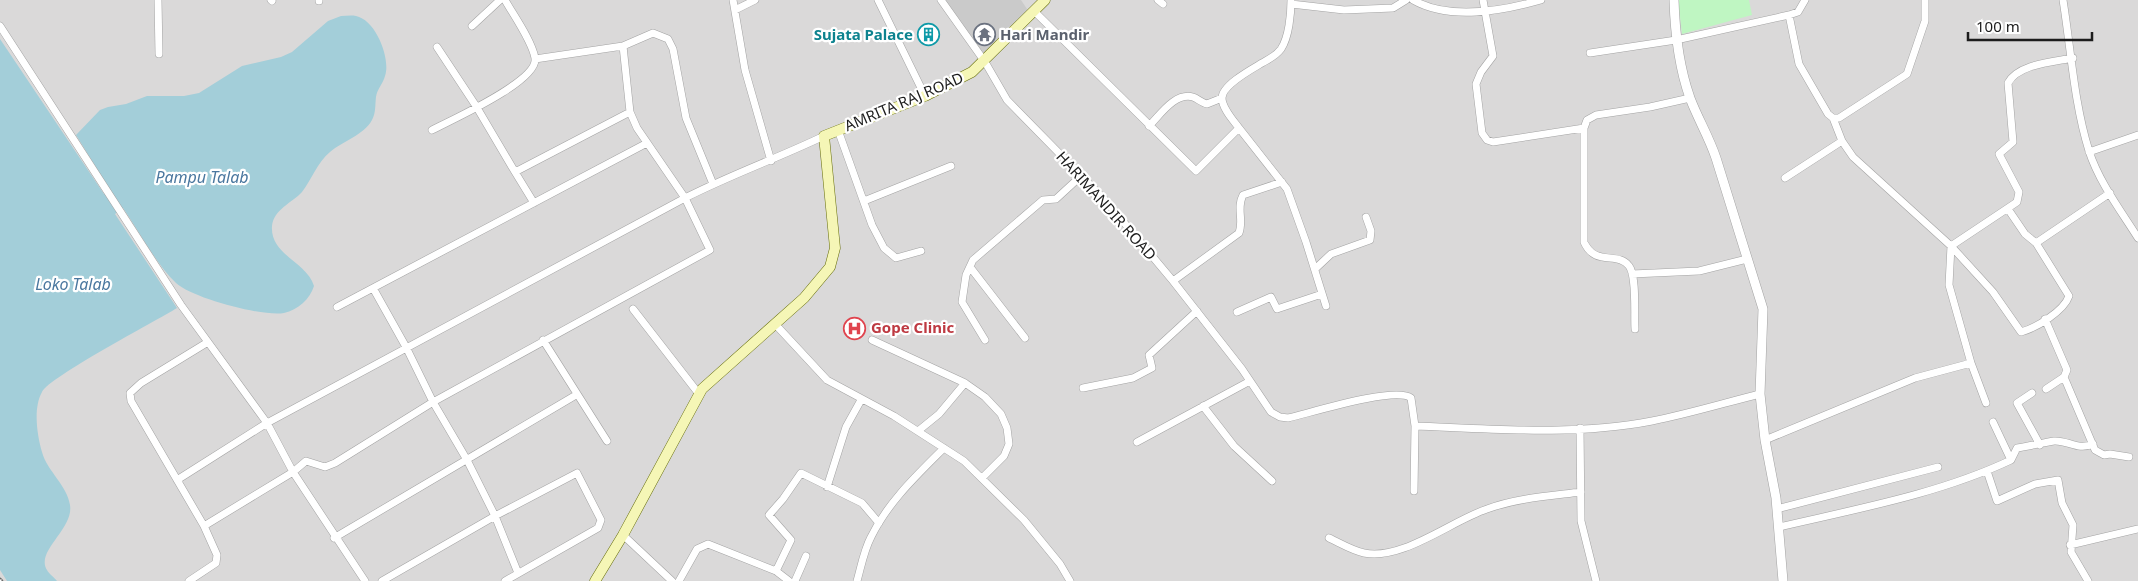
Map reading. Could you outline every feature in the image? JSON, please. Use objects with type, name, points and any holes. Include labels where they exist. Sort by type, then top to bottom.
[{"type":"main road","name":"AMRITA RAJ ROAD","points":[[824,136],[958,81],[984,62],[1045,0]]},
{"type":"main road","points":[[594,581],[623,535],[699,394],[710,381],[812,291],[833,261],[835,248],[824,136]]},
{"type":"street","points":[[158,0],[159,54]]},
{"type":"street","points":[[472,26],[500,0]]},
{"type":"street","points":[[432,130],[524,78],[534,67],[535,59],[505,0]]},
{"type":"street","points":[[733,0],[745,70],[771,161]]},
{"type":"street","points":[[735,10],[755,0]]},
{"type":"street","points":[[878,0],[925,96]]},
{"type":"street","name":"HARIMANDIR ROAD","points":[[941,0],[984,62],[1007,100],[1106,202],[1173,281],[1250,380],[1271,412],[1280,417],[1288,418],[1351,402],[1401,394],[1408,395],[1413,401],[1415,426]]},
{"type":"street","points":[[1149,126],[1174,100],[1184,96],[1207,104],[1222,98],[1227,87],[1234,81],[1275,55],[1281,49],[1285,38],[1291,2],[1344,10],[1393,8],[1406,0]]},
{"type":"street","points":[[1413,0],[1425,6],[1455,11],[1484,11],[1511,8],[1541,0]]},
{"type":"street","points":[[1483,0],[1493,56],[1481,72],[1476,84],[1482,133],[1486,140],[1493,142],[1584,128]]},
{"type":"street","points":[[1674,0],[1676,40],[1690,98],[1708,134],[1763,309],[1760,394],[1765,440],[1777,509],[1783,581]]},
{"type":"street","points":[[1590,53],[1676,40],[1789,16],[1798,12],[1805,0]]},
{"type":"street","points":[[1833,118],[1839,118],[1907,74],[1925,21],[1925,0]]},
{"type":"street","points":[[2063,0],[2081,115],[2090,152],[2110,193],[2138,238]]},
{"type":"street","points":[[1035,12],[1196,171],[1239,128]]},
{"type":"street","points":[[1789,16],[1799,64],[1828,114],[1833,118],[1842,141],[1853,157],[1951,246],[1993,292],[2021,332],[2045,319],[2067,301],[2069,296],[2036,243],[2028,239],[2008,209]]},
{"type":"street","points":[[0,26],[181,306],[267,423],[293,472],[334,538],[365,581]]},
{"type":"street","points":[[535,59],[623,46],[653,33],[661,34],[668,39],[672,49],[686,118],[713,184]]},
{"type":"street","points":[[204,526],[293,472],[306,461],[325,467],[335,464],[433,402],[710,250],[685,198],[647,143],[630,112],[623,46]]},
{"type":"street","points":[[437,47],[476,106],[534,203]]},
{"type":"street","points":[[1951,246],[2008,209],[2017,202],[2019,197],[2019,192],[1999,154],[2013,142],[2008,84],[2011,77],[2028,68],[2073,58]]},
{"type":"street","points":[[1222,98],[1229,114],[1287,189],[1326,306]]},
{"type":"street","points":[[1635,329],[1632,274],[1629,265],[1621,261],[1594,256],[1584,242],[1584,128],[1587,120],[1596,115],[1650,107],[1690,98]]},
{"type":"street","points":[[515,172],[630,112]]},
{"type":"street","points":[[838,130],[872,225],[884,248],[896,258],[921,251]]},
{"type":"street","points":[[2090,152],[2138,135]]},
{"type":"street","points":[[177,480],[267,423],[685,198],[824,136]]},
{"type":"street","points":[[1785,178],[1842,141]]},
{"type":"street","points":[[337,307],[647,143]]},
{"type":"street","points":[[864,201],[951,166]]},
{"type":"street","points":[[985,340],[962,302],[966,275],[973,260],[1043,200],[1056,199],[1081,176]]},
{"type":"street","points":[[1173,281],[1239,233],[1242,224],[1239,202],[1243,195],[1282,182]]},
{"type":"street","points":[[2036,243],[2110,193]]},
{"type":"street","points":[[1315,269],[1332,254],[1370,240],[1370,231],[1366,217]]},
{"type":"street","points":[[1951,246],[1949,285],[1971,362],[1986,403]]},
{"type":"street","points":[[1632,274],[1699,271],[1747,259]]},
{"type":"street","points":[[970,267],[1025,338]]},
{"type":"street","points":[[372,288],[406,347],[433,402],[495,516],[518,574]]},
{"type":"street","points":[[1237,312],[1271,297],[1277,309],[1322,294]]},
{"type":"street","points":[[633,309],[699,394]]},
{"type":"street","points":[[1083,388],[1133,378],[1152,368],[1149,355],[1197,311]]},
{"type":"street","points":[[2045,319],[2067,370],[2064,377],[2046,389]]},
{"type":"street","points":[[775,324],[826,380],[918,431],[964,460],[1024,520],[1060,564],[1070,581]]},
{"type":"street","points":[[543,340],[607,442]]},
{"type":"street","points":[[872,340],[965,383],[985,396],[1001,414],[1007,428],[1008,444],[1004,456],[982,478]]},
{"type":"street","points":[[190,581],[216,562],[217,555],[204,526],[131,401],[130,393],[141,383],[208,342]]},
{"type":"street","points":[[1765,440],[1915,378],[1971,362]]},
{"type":"street","points":[[2064,377],[2095,450],[2104,455],[2129,457]]},
{"type":"street","points":[[1137,442],[1250,380]]},
{"type":"street","points":[[918,431],[939,414],[965,383]]},
{"type":"street","points":[[1414,491],[1415,426],[1580,428],[1652,421],[1760,394]]},
{"type":"street","points":[[2032,394],[2018,402],[2040,445]]},
{"type":"street","points":[[334,538],[576,395]]},
{"type":"street","points":[[827,487],[846,427],[861,400]]},
{"type":"street","points":[[1203,406],[1234,446],[1272,481]]},
{"type":"street","points":[[1993,422],[2011,460]]},
{"type":"street","points":[[1580,428],[1581,521],[1596,581]]},
{"type":"street","points":[[1779,527],[1938,487],[1987,471],[2011,460],[2018,448],[2055,441],[2076,447],[2086,447],[2093,444]]},
{"type":"street","points":[[857,581],[870,538],[879,523],[899,495],[944,448]]},
{"type":"street","points":[[1777,509],[1938,467]]},
{"type":"street","points":[[1987,471],[1997,501],[2035,484],[2058,480],[2062,503],[2073,525],[2070,545],[2073,558],[2088,581]]},
{"type":"street","points":[[382,581],[495,516],[577,473],[601,520],[598,528],[505,581]]},
{"type":"street","points":[[776,571],[791,540],[769,515],[801,473],[862,504],[879,523]]},
{"type":"street","points":[[1329,538],[1365,553],[1391,552],[1410,546],[1459,520],[1488,508],[1515,501],[1581,492]]},
{"type":"street","points":[[2070,545],[2138,529]]},
{"type":"street","points":[[623,535],[672,581]]},
{"type":"street","points":[[680,581],[697,549],[704,544],[715,546],[776,571],[789,581]]},
{"type":"street","points":[[795,581],[806,556]]},
{"type":"shaded area","points":[[0,0],[2138,0],[2138,581],[0,581]]},
{"type":"shaded area","name":"Hari Mandir","points":[[942,0],[1021,0],[1029,12],[980,58]]},
{"type":"green space","points":[[1678,0],[1749,0],[1752,15],[1682,34]]},
{"type":"water","points":[[341,16],[356,16],[363,19],[376,32],[384,51],[386,69],[384,79],[377,94],[372,120],[359,134],[325,156],[302,192],[280,211],[273,220],[273,236],[277,244],[304,271],[314,286],[310,295],[294,309],[284,313],[274,313],[245,309],[197,295],[184,289],[169,275],[123,208],[115,214],[177,308],[82,362],[63,374],[42,392],[39,398],[37,414],[37,430],[40,445],[48,465],[65,491],[70,505],[70,514],[46,555],[45,563],[47,570],[57,581],[7,581],[0,570],[0,39],[104,194],[110,190],[76,135],[100,110],[126,104],[147,96],[184,96],[199,93],[242,66],[281,57],[292,52],[328,21]]},
{"type":"place","name":"Sujata Palace","points":[[929,35]]},
{"type":"place","name":"Hari Mandir","points":[[984,35]]},
{"type":"place","name":"Gope Clinic","points":[[855,328]]},
{"type":"water label","name":"Pampu Talab","points":[[202,177]]},
{"type":"water label","name":"Loko Talab","points":[[73,284]]}]
